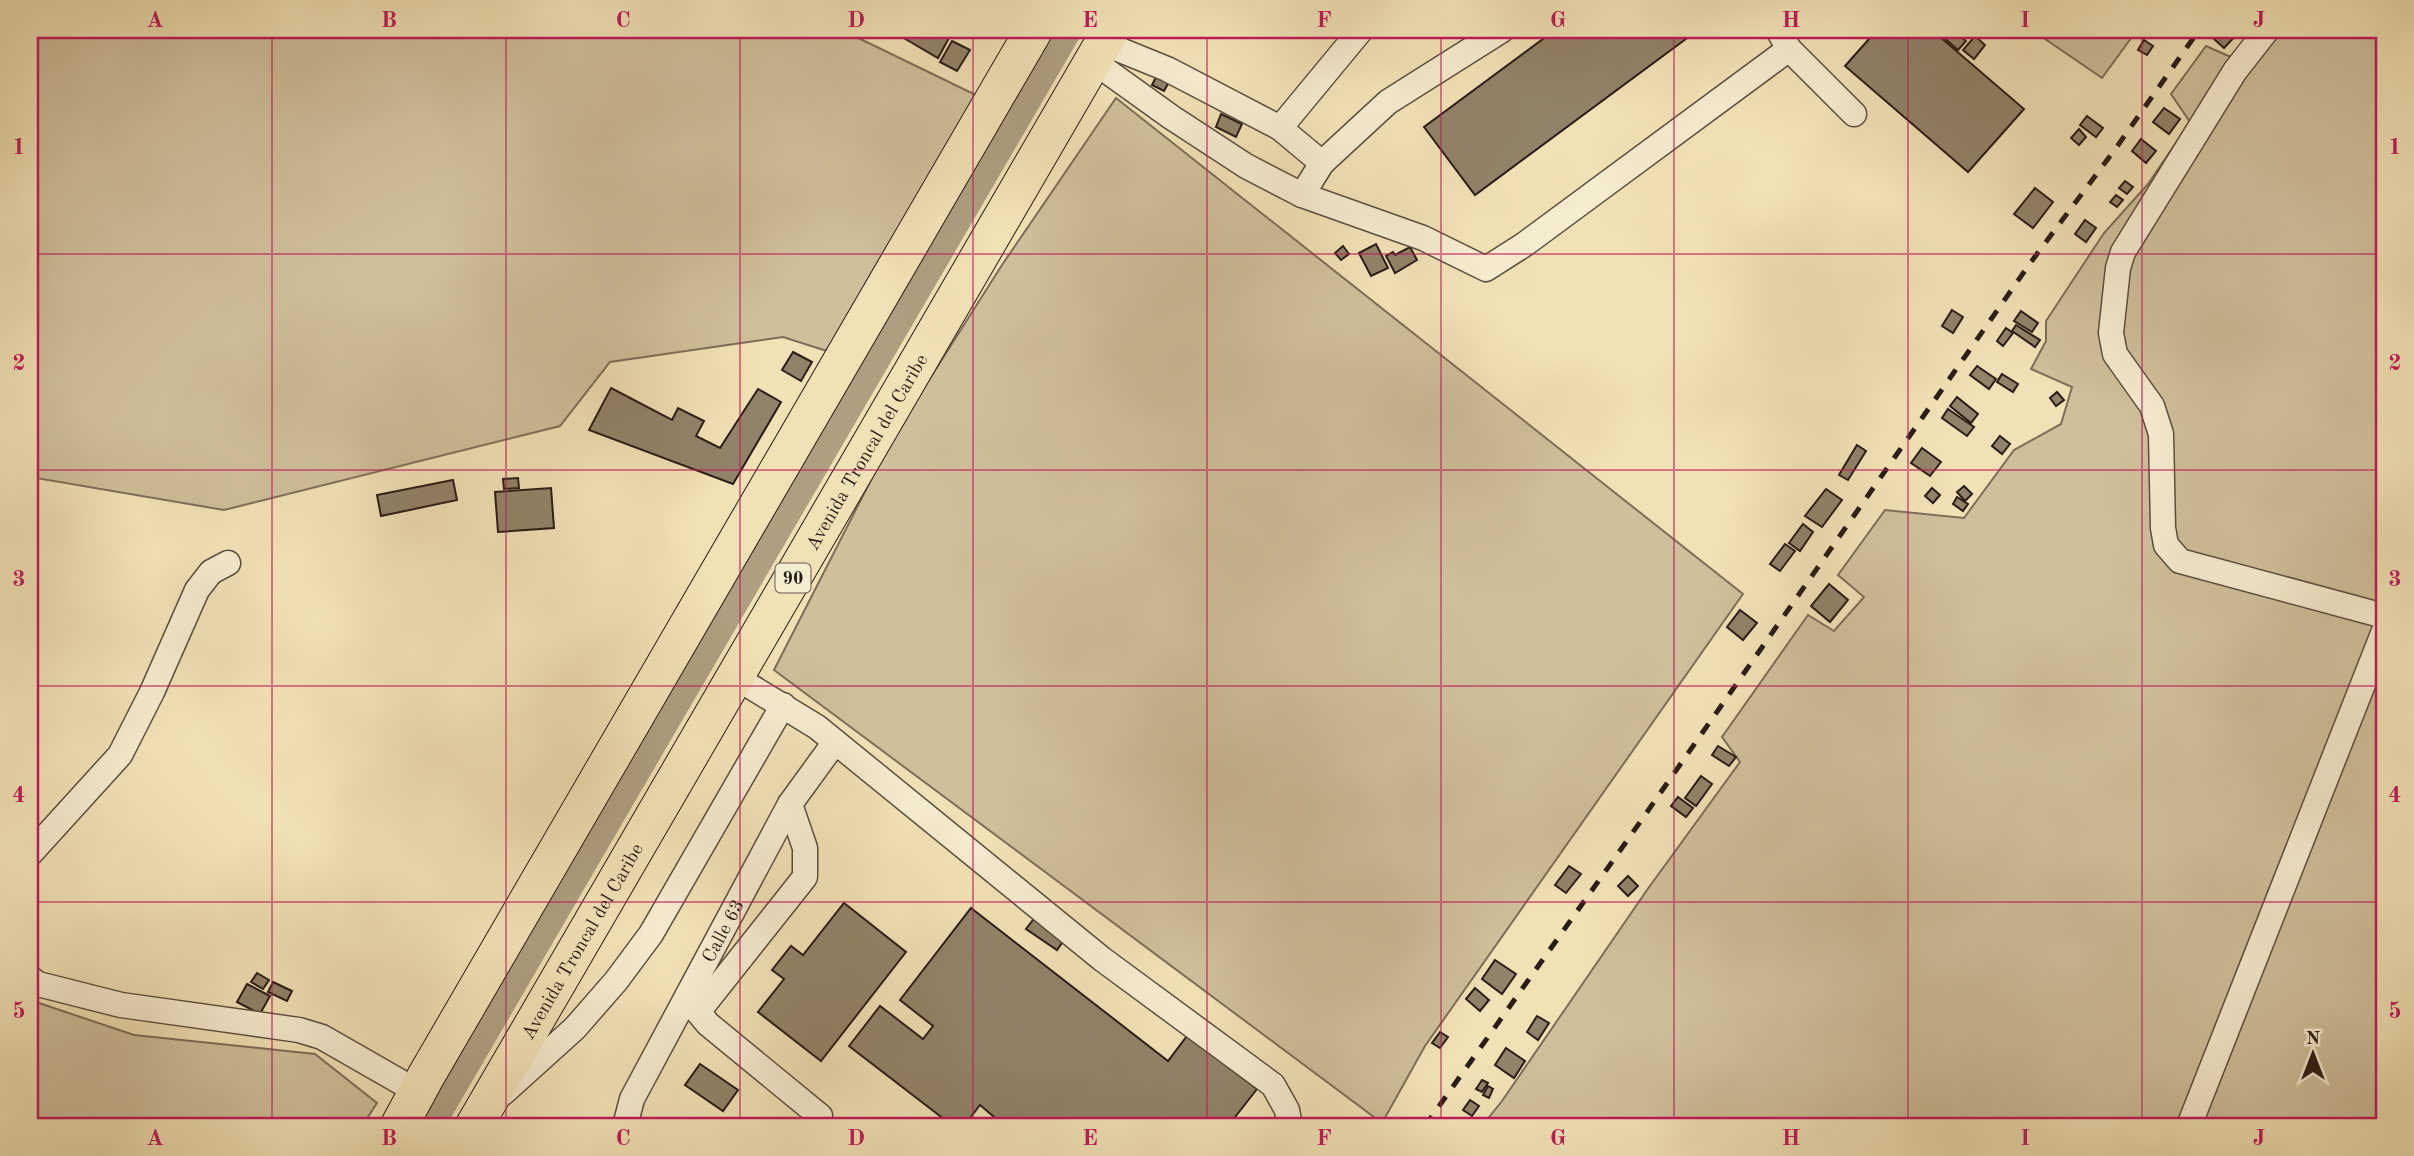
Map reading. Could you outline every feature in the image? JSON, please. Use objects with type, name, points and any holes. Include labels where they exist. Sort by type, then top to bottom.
[{"type":"highway","points":[[399,1126],[1031,31]]},
{"type":"highway","name":"Avenida Troncal del Caribe","points":[[479,1118],[1102,45]]},
{"type":"street","points":[[1280,128],[1361,30]]},
{"type":"street","points":[[1302,195],[1322,163],[1388,102],[1502,30]]},
{"type":"street","points":[[2267,30],[2235,71],[2123,252],[2118,268],[2111,333],[2115,354],[2152,406],[2161,434],[2162,528],[2166,545],[2180,561],[2384,616]]},
{"type":"street","points":[[1102,45],[1222,151],[1302,195],[1423,238],[1486,269],[1525,244],[1784,39],[1854,114]]},
{"type":"street","points":[[1102,45],[1167,69],[1280,128],[1322,163]]},
{"type":"street","points":[[30,854],[120,755],[152,692],[197,590],[211,572],[228,564]]},
{"type":"street","points":[[2189,1126],[2384,631]]},
{"type":"street","points":[[735,677],[783,705],[835,742],[1102,959],[1273,1085],[1287,1110],[1290,1126]]},
{"type":"street","points":[[479,1118],[575,1028],[616,981],[644,943],[783,705]]},
{"type":"street","name":"Calle 63","points":[[625,1126],[632,1099],[694,1002],[790,804],[835,742]]},
{"type":"street","points":[[790,804],[805,848],[805,877],[694,1002],[708,1024],[809,1105],[820,1116],[819,1126]]},
{"type":"street","points":[[30,978],[38,984],[121,1005],[299,1030],[322,1037],[418,1092]]},
{"type":"shaded area","points":[[30,30],[842,30],[980,97],[830,352],[783,337],[610,362],[560,426],[224,510],[30,477]]},
{"type":"shaded area","points":[[2032,30],[2137,30],[2102,78]]},
{"type":"shaded area","points":[[2253,30],[2384,30],[2384,1126],[1482,1126],[1740,762],[1722,737],[1808,615],[1834,631],[1864,597],[1838,575],[1885,510],[1964,518],[2014,450],[2061,424],[2072,387],[2031,369],[2046,341],[2046,321],[2104,233],[2148,184],[2190,122],[2171,94],[2206,46],[2231,57]]},
{"type":"shaded area","points":[[1116,98],[1743,594],[1425,1046],[1382,1123],[774,670],[894,435],[1002,265]]},
{"type":"shaded area","points":[[30,1000],[134,1035],[315,1054],[377,1103],[362,1126],[30,1126]]},
{"type":"building","points":[[888,30],[904,30],[900,37]]},
{"type":"building","points":[[906,30],[934,30],[949,38],[938,58],[902,37]]},
{"type":"building","points":[[1555,30],[1698,30],[1475,195],[1424,127]]},
{"type":"building","points":[[1877,30],[1932,30],[2024,109],[1968,172],[1845,66]]},
{"type":"building","points":[[1935,30],[1953,30],[1966,41],[1958,50]]},
{"type":"building","points":[[2223,30],[2239,32],[2224,48],[2214,39]]},
{"type":"building","points":[[1975,36],[1985,45],[1974,59],[1963,50]]},
{"type":"building","points":[[2144,40],[2153,46],[2147,55],[2138,50]]},
{"type":"building","points":[[952,41],[970,50],[957,71],[940,62]]},
{"type":"building","points":[[1157,75],[1169,82],[1164,91],[1152,85]]},
{"type":"building","points":[[2164,108],[2180,119],[2169,134],[2153,122]]},
{"type":"building","points":[[1221,114],[1242,124],[1236,137],[1216,127]]},
{"type":"building","points":[[2087,116],[2103,128],[2096,137],[2080,125]]},
{"type":"building","points":[[2079,129],[2086,137],[2079,145],[2071,138]]},
{"type":"building","points":[[2141,139],[2156,151],[2146,163],[2132,151]]},
{"type":"building","points":[[2125,181],[2133,187],[2127,194],[2119,188]]},
{"type":"building","points":[[2035,188],[2053,202],[2033,228],[2014,214]]},
{"type":"building","points":[[2116,195],[2123,200],[2117,207],[2110,202]]},
{"type":"building","points":[[2085,220],[2096,228],[2086,242],[2075,234]]},
{"type":"building","points":[[1376,244],[1388,268],[1371,276],[1359,253]]},
{"type":"building","points":[[1343,246],[1349,254],[1341,260],[1335,253]]},
{"type":"building","points":[[1410,247],[1417,260],[1395,273],[1386,256],[1393,252],[1395,255]]},
{"type":"building","points":[[1952,310],[1963,317],[1953,333],[1942,326]]},
{"type":"building","points":[[2021,311],[2038,323],[2032,332],[2014,321]]},
{"type":"building","points":[[2016,325],[2040,340],[2035,347],[2012,331]]},
{"type":"building","points":[[2006,328],[2013,333],[2003,346],[1997,341]]},
{"type":"building","points":[[793,352],[812,362],[801,381],[782,370]]},
{"type":"building","points":[[1977,366],[1996,379],[1989,389],[1970,375]]},
{"type":"building","points":[[2002,374],[2018,384],[2013,392],[1997,382]]},
{"type":"building","points":[[611,388],[672,420],[678,408],[704,421],[696,436],[720,448],[758,389],[781,402],[733,484],[589,430]]},
{"type":"building","points":[[2057,392],[2064,400],[2056,406],[2050,398]]},
{"type":"building","points":[[1957,397],[1978,414],[1971,423],[1950,406]]},
{"type":"building","points":[[1948,409],[1974,427],[1967,436],[1942,418]]},
{"type":"building","points":[[2000,436],[2010,444],[2002,454],[1992,446]]},
{"type":"building","points":[[1857,445],[1866,451],[1848,480],[1839,475]]},
{"type":"building","points":[[1922,448],[1941,462],[1930,476],[1911,463]]},
{"type":"building","points":[[518,478],[519,488],[504,489],[503,479]]},
{"type":"building","points":[[453,480],[457,500],[381,516],[377,495]]},
{"type":"building","points":[[1964,486],[1972,494],[1965,501],[1957,492]]},
{"type":"building","points":[[551,488],[554,528],[498,532],[495,492]]},
{"type":"building","points":[[1932,488],[1940,495],[1933,503],[1925,496]]},
{"type":"building","points":[[1826,489],[1842,500],[1822,527],[1805,516]]},
{"type":"building","points":[[1957,497],[1968,504],[1963,511],[1953,504]]},
{"type":"building","points":[[1803,524],[1813,532],[1800,551],[1789,543]]},
{"type":"building","points":[[1785,544],[1795,551],[1780,571],[1770,564]]},
{"type":"building","points":[[1829,584],[1848,600],[1830,622],[1811,606]]},
{"type":"building","points":[[1740,610],[1757,623],[1743,640],[1727,627]]},
{"type":"building","points":[[1718,746],[1736,757],[1729,766],[1712,755]]},
{"type":"building","points":[[1701,776],[1712,784],[1696,806],[1685,798]]},
{"type":"building","points":[[1678,797],[1693,808],[1686,817],[1671,806]]},
{"type":"building","points":[[1569,866],[1581,874],[1566,893],[1555,885]]},
{"type":"building","points":[[1628,876],[1638,886],[1628,896],[1618,886]]},
{"type":"building","points":[[844,903],[906,952],[821,1061],[758,1012],[784,979],[772,970],[791,946],[803,955]]},
{"type":"building","points":[[971,908],[1168,1061],[1187,1036],[1257,1089],[1228,1126],[987,1126],[994,1117],[980,1105],[964,1126],[953,1126],[849,1046],[880,1006],[923,1039],[933,1026],[900,1000]]},
{"type":"building","points":[[1036,916],[1066,937],[1057,950],[1026,929]]},
{"type":"building","points":[[1495,960],[1516,974],[1502,994],[1482,979]]},
{"type":"building","points":[[257,973],[269,980],[263,989],[251,982]]},
{"type":"building","points":[[273,982],[292,991],[287,1001],[268,992]]},
{"type":"building","points":[[247,984],[270,996],[260,1014],[237,1002]]},
{"type":"building","points":[[1475,988],[1489,1000],[1480,1011],[1466,999]]},
{"type":"building","points":[[1537,1016],[1549,1023],[1538,1040],[1527,1032]]},
{"type":"building","points":[[1440,1032],[1448,1037],[1440,1048],[1432,1043]]},
{"type":"building","points":[[1506,1048],[1525,1061],[1514,1078],[1495,1065]]},
{"type":"building","points":[[700,1064],[738,1090],[723,1111],[685,1085]]},
{"type":"building","points":[[1482,1080],[1488,1083],[1482,1092],[1476,1089]]},
{"type":"building","points":[[1488,1086],[1493,1089],[1489,1098],[1483,1095]]},
{"type":"building","points":[[1470,1100],[1479,1106],[1472,1116],[1463,1110]]},
{"type":"waterway","points":[[427,1126],[1065,30]]},
{"type":"railway","points":[[1425,1126],[2031,262],[2199,30]]}]
